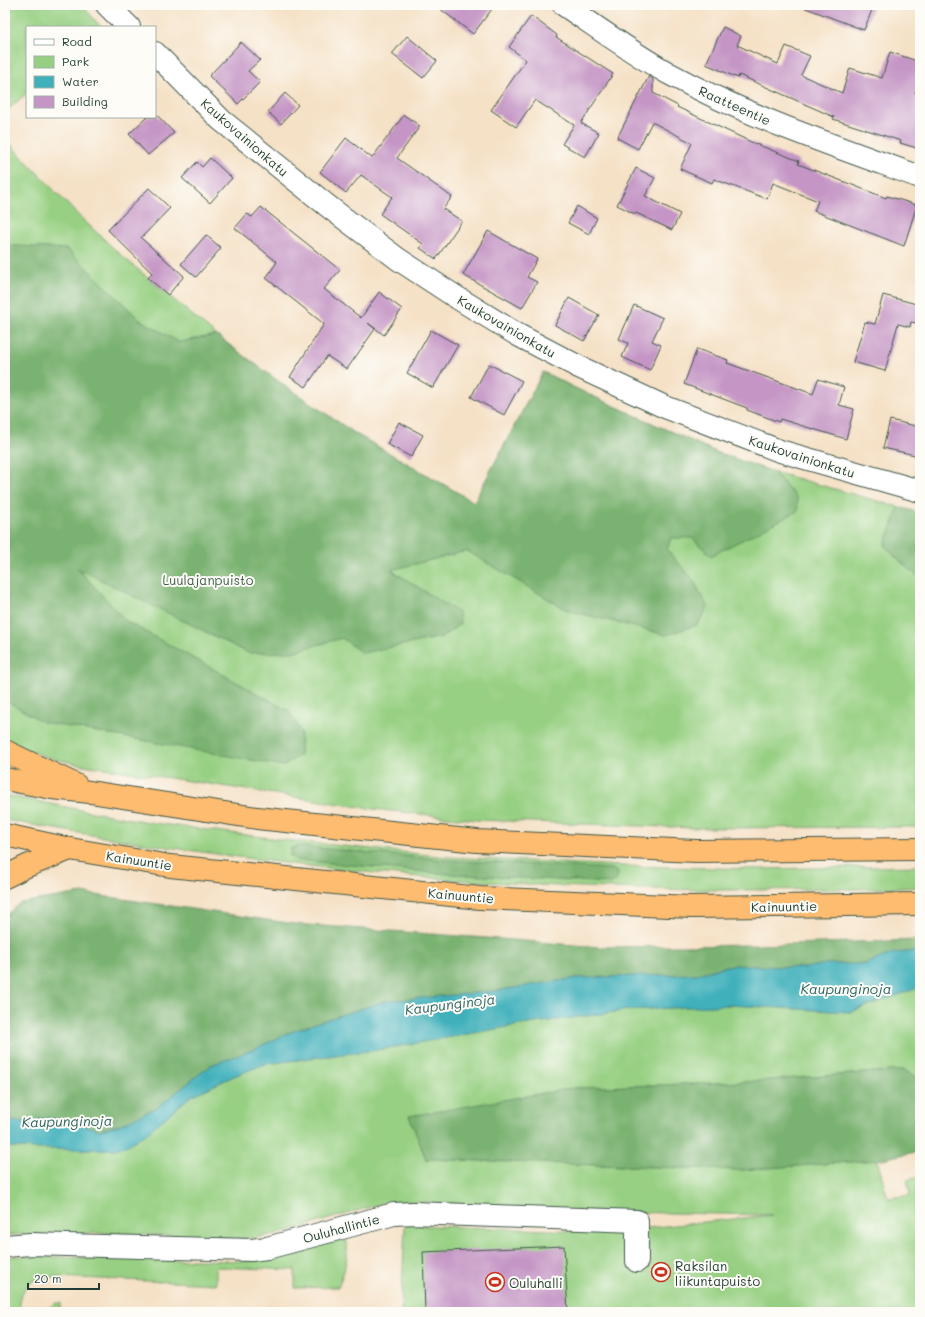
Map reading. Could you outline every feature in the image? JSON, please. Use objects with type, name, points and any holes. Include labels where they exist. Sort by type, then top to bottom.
[{"type":"highway","points":[[5,751],[90,792]]},
{"type":"highway","points":[[5,779],[52,788],[90,792],[257,818],[477,841],[696,851],[920,849]]},
{"type":"highway","name":"Kainuuntie","points":[[5,835],[70,849],[170,866],[480,898],[692,907],[920,904]]},
{"type":"highway","points":[[5,876],[70,849]]},
{"type":"street","points":[[107,5],[128,26]]},
{"type":"street","name":"Raatteentie","points":[[564,5],[637,55],[696,87],[812,138],[920,177]]},
{"type":"street","name":"Kaukovainionkatu","points":[[156,54],[221,120],[329,207],[398,259],[518,335],[580,367],[665,407],[780,451],[920,491]]},
{"type":"street","name":"Ouluhallintie","points":[[5,1246],[30,1244],[251,1250],[267,1248],[394,1214],[413,1213],[637,1221],[637,1262]]},
{"type":"green space","points":[[16,5],[82,5],[100,26],[26,26],[26,94],[5,112],[5,14]]},
{"type":"green space","name":"Luulajanpuisto","points":[[5,139],[79,216],[122,256],[216,335],[285,386],[356,434],[474,502],[543,372],[718,453],[774,472],[920,513],[920,827],[694,828],[477,820],[373,809],[77,764],[26,750],[5,739]]},
{"type":"green space","points":[[5,245],[67,249],[140,320],[179,342],[216,335],[285,386],[356,434],[474,502],[543,372],[718,453],[774,472],[797,498],[798,511],[711,556],[692,538],[671,538],[667,550],[692,578],[708,607],[697,625],[666,635],[567,610],[467,551],[391,570],[459,613],[460,624],[442,637],[362,653],[342,638],[292,652],[248,653],[77,568],[126,621],[289,711],[301,732],[300,755],[284,766],[42,722],[5,700]]},
{"type":"green space","points":[[899,507],[920,513],[920,578],[895,557],[885,545]]},
{"type":"green space","points":[[5,795],[154,823],[285,840],[448,857],[621,866],[761,869],[920,866],[920,887],[872,889],[673,890],[560,886],[393,875],[198,852],[5,820]]},
{"type":"green space","points":[[298,846],[447,860],[613,869],[618,873],[617,879],[612,883],[446,874],[297,860],[290,856],[291,848]]},
{"type":"green space","points":[[82,893],[295,924],[600,947],[755,945],[920,940],[920,951],[894,953],[865,964],[826,964],[805,968],[732,965],[697,974],[578,978],[488,992],[386,1001],[291,1032],[250,1051],[211,1065],[158,1107],[119,1125],[100,1130],[76,1123],[49,1118],[23,1122],[5,1121],[5,917],[20,903]]},
{"type":"green space","points":[[920,987],[920,1078],[903,1070],[745,1082],[574,1088],[410,1117],[426,1159],[741,1170],[877,1160],[888,1198],[910,1195],[907,1180],[920,1177],[920,1312],[401,1312],[405,1225],[608,1232],[772,1215],[569,1211],[422,1202],[387,1202],[289,1231],[244,1239],[104,1233],[5,1235],[5,1147],[38,1149],[115,1149],[128,1145],[165,1118],[191,1096],[234,1076],[265,1064],[383,1049],[513,1026],[629,1010],[730,1005],[850,1012]]},
{"type":"green space","points":[[903,1070],[920,1078],[920,1151],[877,1160],[741,1170],[426,1159],[409,1116],[574,1088],[745,1082]]},
{"type":"green space","points":[[336,1239],[347,1241],[346,1265],[338,1287],[295,1288],[295,1270],[216,1267],[216,1284],[56,1277],[38,1279],[29,1283],[22,1294],[19,1312],[5,1312],[5,1257],[243,1261],[268,1259],[302,1251]]},
{"type":"green space","points":[[56,1303],[61,1303],[60,1312],[43,1312]]},
{"type":"water","name":"Kaupunginoja","points":[[920,951],[920,987],[850,1012],[730,1005],[629,1010],[513,1026],[383,1049],[265,1064],[234,1076],[191,1096],[145,1134],[128,1145],[115,1149],[38,1149],[5,1147],[5,1121],[23,1122],[49,1118],[76,1123],[100,1130],[119,1125],[158,1107],[211,1065],[250,1051],[291,1032],[386,1001],[488,992],[578,978],[697,974],[732,965],[805,968],[826,964],[865,964],[894,953]]},
{"type":"building","points":[[435,5],[495,5],[473,34]]},
{"type":"building","points":[[803,5],[874,5],[864,30],[803,7]]},
{"type":"building","points":[[531,16],[557,35],[556,37],[613,74],[581,123],[599,133],[585,157],[562,144],[574,125],[535,100],[516,127],[491,110],[526,60],[509,47]]},
{"type":"building","points":[[723,27],[741,36],[737,45],[778,64],[786,46],[810,56],[801,75],[842,93],[850,68],[882,78],[890,52],[920,62],[920,78],[915,93],[920,93],[920,149],[900,143],[901,141],[833,119],[834,117],[739,75],[738,78],[706,64]]},
{"type":"building","points":[[407,36],[437,61],[423,78],[392,54]]},
{"type":"building","points":[[241,42],[260,60],[248,71],[260,82],[238,104],[209,76]]},
{"type":"building","points":[[649,76],[653,79],[653,93],[678,106],[677,107],[751,142],[799,161],[798,164],[886,198],[887,196],[917,205],[904,246],[814,211],[818,201],[773,183],[767,199],[714,179],[712,183],[680,169],[692,143],[652,122],[638,149],[617,138]]},
{"type":"building","points":[[285,93],[298,105],[281,124],[268,112]]},
{"type":"building","points":[[156,114],[174,133],[148,155],[129,134],[146,118],[156,118]]},
{"type":"building","points":[[404,115],[420,126],[397,158],[452,197],[443,209],[462,221],[436,259],[420,248],[423,244],[380,214],[392,197],[361,175],[346,193],[320,172],[346,138],[372,158]]},
{"type":"building","points":[[210,158],[232,178],[210,203],[182,178],[197,162],[202,167]]},
{"type":"building","points":[[636,168],[655,178],[645,196],[680,214],[672,230],[617,205]]},
{"type":"building","points":[[149,188],[170,208],[141,238],[184,276],[168,295],[148,278],[152,273],[108,230]]},
{"type":"building","points":[[577,206],[597,218],[589,234],[568,223]]},
{"type":"building","points":[[261,207],[340,270],[324,289],[361,318],[379,292],[402,309],[384,335],[368,323],[375,329],[347,369],[327,356],[306,387],[290,377],[324,324],[266,278],[277,262],[235,228],[247,214],[252,217]]},
{"type":"building","points":[[488,231],[537,259],[527,277],[537,282],[522,308],[463,275]]},
{"type":"building","points":[[206,235],[221,248],[196,277],[181,264]]},
{"type":"building","points":[[883,295],[920,305],[920,324],[911,322],[910,327],[898,324],[885,371],[853,362],[865,322],[875,324]]},
{"type":"building","points":[[569,298],[599,315],[584,341],[555,325]]},
{"type":"building","points":[[634,305],[663,318],[652,341],[661,345],[650,370],[622,357],[628,343],[619,339]]},
{"type":"building","points":[[431,330],[458,345],[433,388],[407,373]]},
{"type":"building","points":[[697,349],[728,360],[727,363],[813,394],[818,379],[844,387],[839,405],[854,409],[846,439],[780,419],[779,422],[684,384]]},
{"type":"building","points":[[489,364],[522,381],[504,415],[471,397]]},
{"type":"building","points":[[890,420],[920,427],[920,435],[915,455],[883,448]]},
{"type":"building","points":[[399,422],[423,435],[411,457],[387,444]]},
{"type":"building","name":"Ouluhalli","points":[[564,1246],[568,1312],[425,1312],[423,1252]]},
{"type":"place","name":"Raksilan liikuntapuisto","points":[[661,1272]]},
{"type":"place","name":"Ouluhalli","points":[[495,1282]]}]
